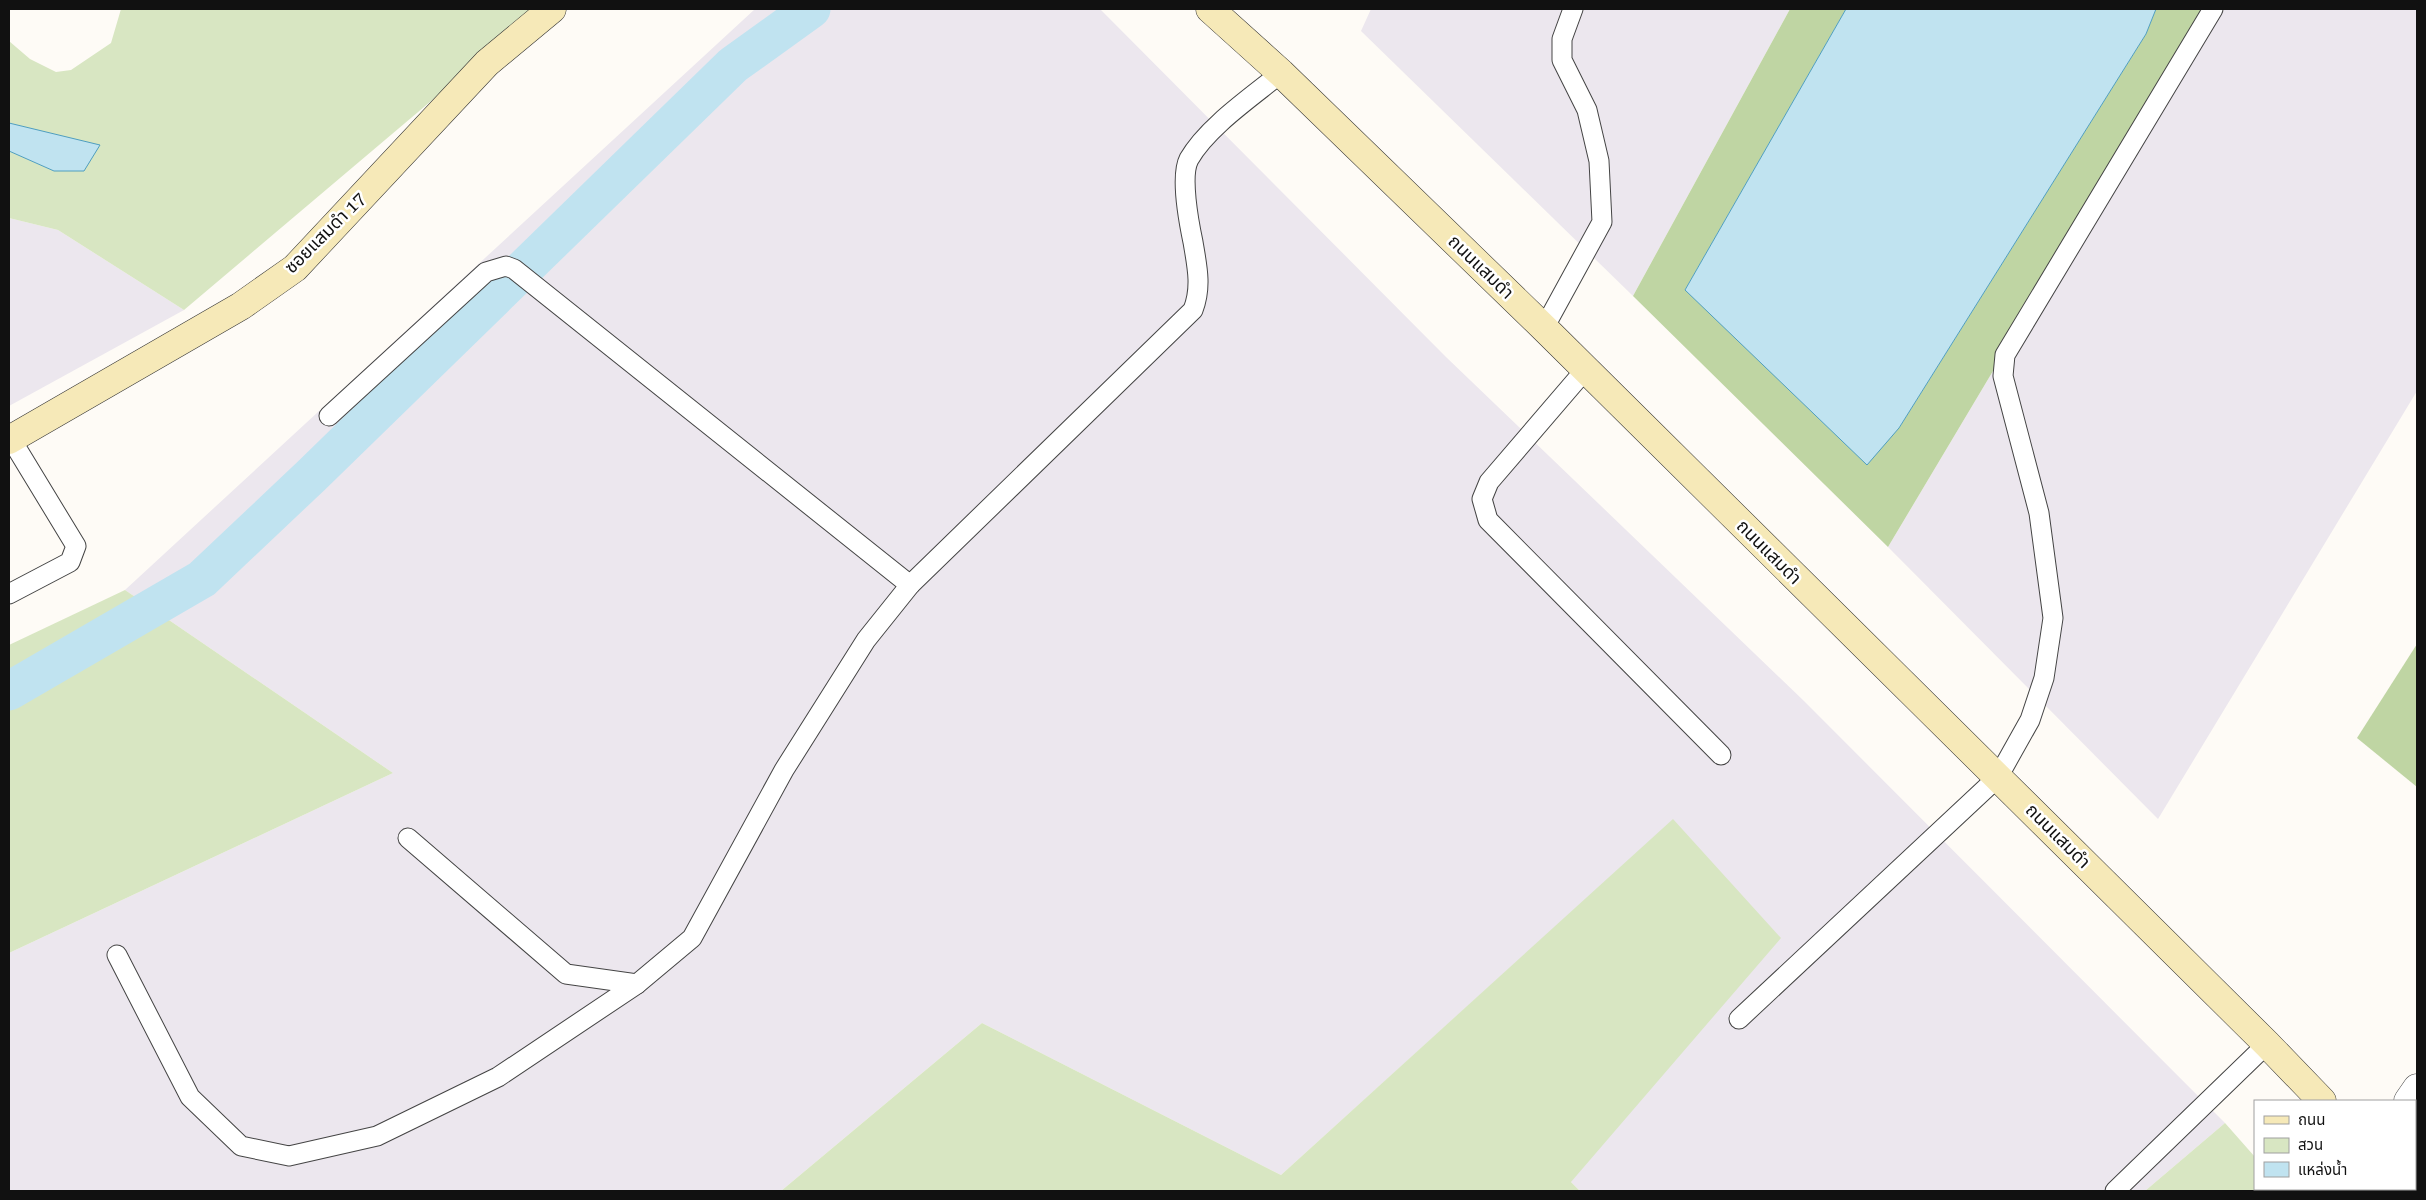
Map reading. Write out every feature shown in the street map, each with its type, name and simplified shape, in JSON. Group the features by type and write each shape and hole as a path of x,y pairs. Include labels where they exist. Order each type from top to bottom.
{"street":[{"name":"ซอยแสมดำ 17","path":"10,439 241,306 295,268 487,63 552,9"},
{"name":"ถนนแสมดำ","path":"1210,9 1281,73 1544,328 2267,1044 2321,1100"},
{"path":"2409,1100 2417,1088"}],"lane":[{"path":"1544,328 1602,222 1599,161 1587,110 1562,60 1562,39 1572,9"},
{"path":"1739,1020 1998,777 2030,720 2044,678 2053,618 2039,513 2003,376 2005,355 2213,9"},
{"path":"117,955 190,1097 241,1146 289,1156 377,1136 489,1082 637,984 692,938 784,770 866,640 910,585 1192,310 1199,295 1197,265 1185,201 1188,160 1216,126 1281,73"},
{"path":"329,416 486,272 506,266 514,269 910,585"},
{"path":"1585,370 1489,482 1482,500 1488,520 1721,755"},
{"path":"9,594 70,562 76,546 10,439"},
{"path":"408,838 566,974 637,984"},
{"path":"2115,1191 2267,1044"}],"shaded area":[{"path":"755,9 1100,9 1446,357 1804,701 2225,1123 2145,1191 1580,1191 1571,1182 1673,820 1281,1175 982,1023 781,1191 9,1191 9,953 393,773 125,590"},
{"path":"1371,9 1790,9 1633,296 1361,31"},
{"path":"2209,9 2417,9 2417,391 2158,819 1888,547"},
{"path":"9,218 58,230 184,310 9,406"}],"green space":[{"path":"121,9 540,9 184,310 58,230 9,218 9,151 54,171 100,146 9,123 9,41 30,59 56,72 71,70 111,43"},
{"path":"1790,9 1846,9 1685,290 1899,428 2146,34 2156,9 2209,9 1888,547 1633,296"},
{"path":"125,590 393,773 9,953 9,645"},
{"path":"2417,644 2417,787 2357,738"},
{"path":"1673,819 1781,938 1571,1182 1580,1191 781,1191 982,1023 1281,1175"},
{"path":"2225,1123 2254,1156 2254,1190 2285,1191 2145,1191"}],"water":[{"path":"1846,9 2156,9 2146,34 1899,428 1867,465 1685,290"},
{"path":"9,123 100,145 84,171 54,171 9,151"}],"waterway":[{"path":"9,691 202,579 311,476 733,65 811,9"}]}
